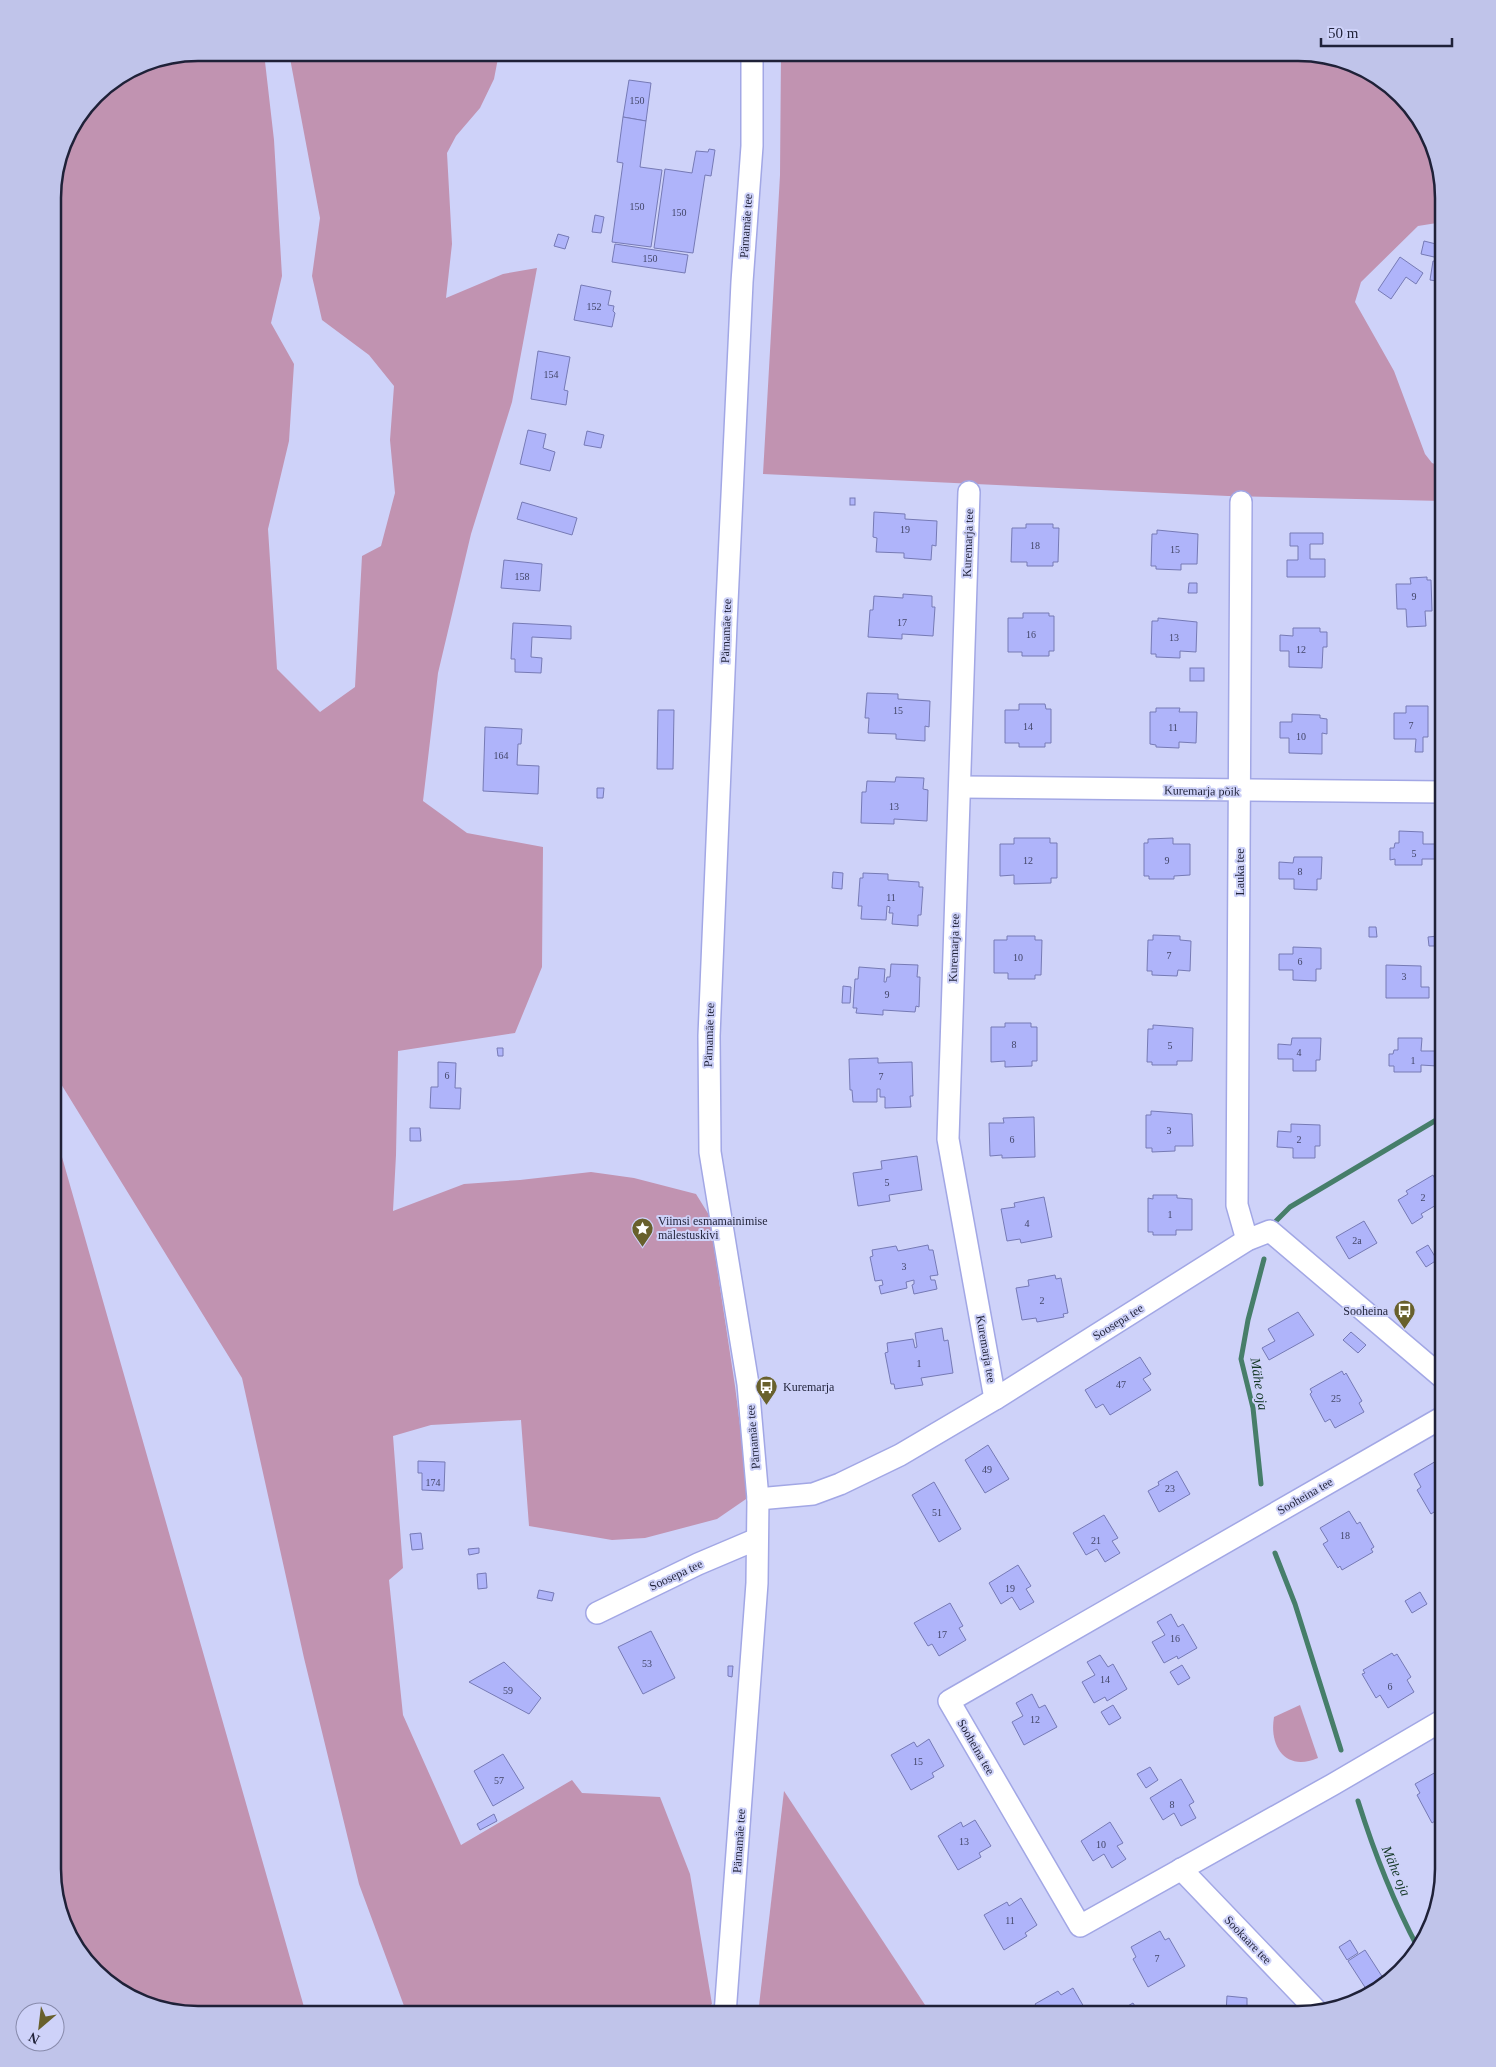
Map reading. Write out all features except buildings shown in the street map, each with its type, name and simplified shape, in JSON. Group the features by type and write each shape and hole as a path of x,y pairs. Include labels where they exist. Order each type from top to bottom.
{"street":[{"name":"Pärnamäe tee","path":"726,2005 751,1672 758,1499 748,1384 710,1152 708,1097 726,624 742,282 752,146 752,61"},
{"name":"Kuremarja tee","path":"969,492 948,1139 995,1399"},
{"name":"Lauka tee","path":"1241,502 1237,1206 1247,1240"},
{"name":"Kuremarja põik","path":"960,787 1435,792"},
{"name":"Soosepa tee","path":"758,1499 813,1494 840,1484 900,1455 995,1399 1247,1240 1270,1231 1435,1370"},
{"name":"Sooheina tee","path":"1435,1421 949,1701 1080,1926 1435,1725"},
{"name":"Soosepa tee","path":"597,1613 698,1564 757,1539"},
{"name":"Sookaare tee","path":"1181,1869 1311,2005"}],"shaded area":[{"path":"265,61 274,140 282,276 271,323 294,364 289,441 268,529 277,669 320,712 355,687 362,556 381,546 395,493 390,440 394,386 369,355 322,320 312,276 320,218 291,61 497,61 494,79 480,108 456,136 447,153 452,244 446,298 503,274 537,268 512,402 471,534 438,673 423,801 467,833 543,847 542,967 515,1033 398,1051 393,1211 464,1184 591,1172 634,1178 696,1194 709,1215 735,1386 749,1497 717,1519 645,1538 612,1540 529,1526 521,1420 431,1425 393,1436 403,1568 389,1580 403,1715 461,1845 572,1780 582,1793 660,1797 690,1874 712,2004 710,2005 404,2005 359,1884 304,1658 242,1378 61,1085 62,181 75,138 90,115 101,101 130,80 154,69 181,62"},
{"path":"781,62 1306,62 1333,66 1350,72 1381,90 1395,101 1406,115 1424,146 1434,181 1435,223 1418,226 1361,282 1355,302 1394,371 1425,454 1435,464 1435,501 1228,496 763,474 780,175"},
{"path":"61,1155 303,2005 190,2005 172,2003 146,1995 130,1987 101,1966 80,1937 66,1904 61,1868"},
{"path":"1300,1705 1318,1758 1296,1762 1282,1754 1274,1738 1273,1728 1274,1717"},
{"path":"784,1791 926,2006 759,2006"}],"waterway":[{"name":"Mähe oja","path":"1276,1221 1290,1207 1435,1121"},
{"name":"Mähe oja","path":"1261,1484 1253,1408 1241,1359 1248,1320 1264,1259"},
{"name":"Mähe oja","path":"1275,1553 1295,1604 1341,1750"},
{"name":"Mähe oja","path":"1358,1801 1385,1876 1414,1940"}],"place":[{"name":"Viimsi esmamainimise mälestuskivi","path":"642,1247"},
{"name":"Sooheina","path":"1404,1330"},
{"name":"Kuremarja","path":"767,1406"}]}
